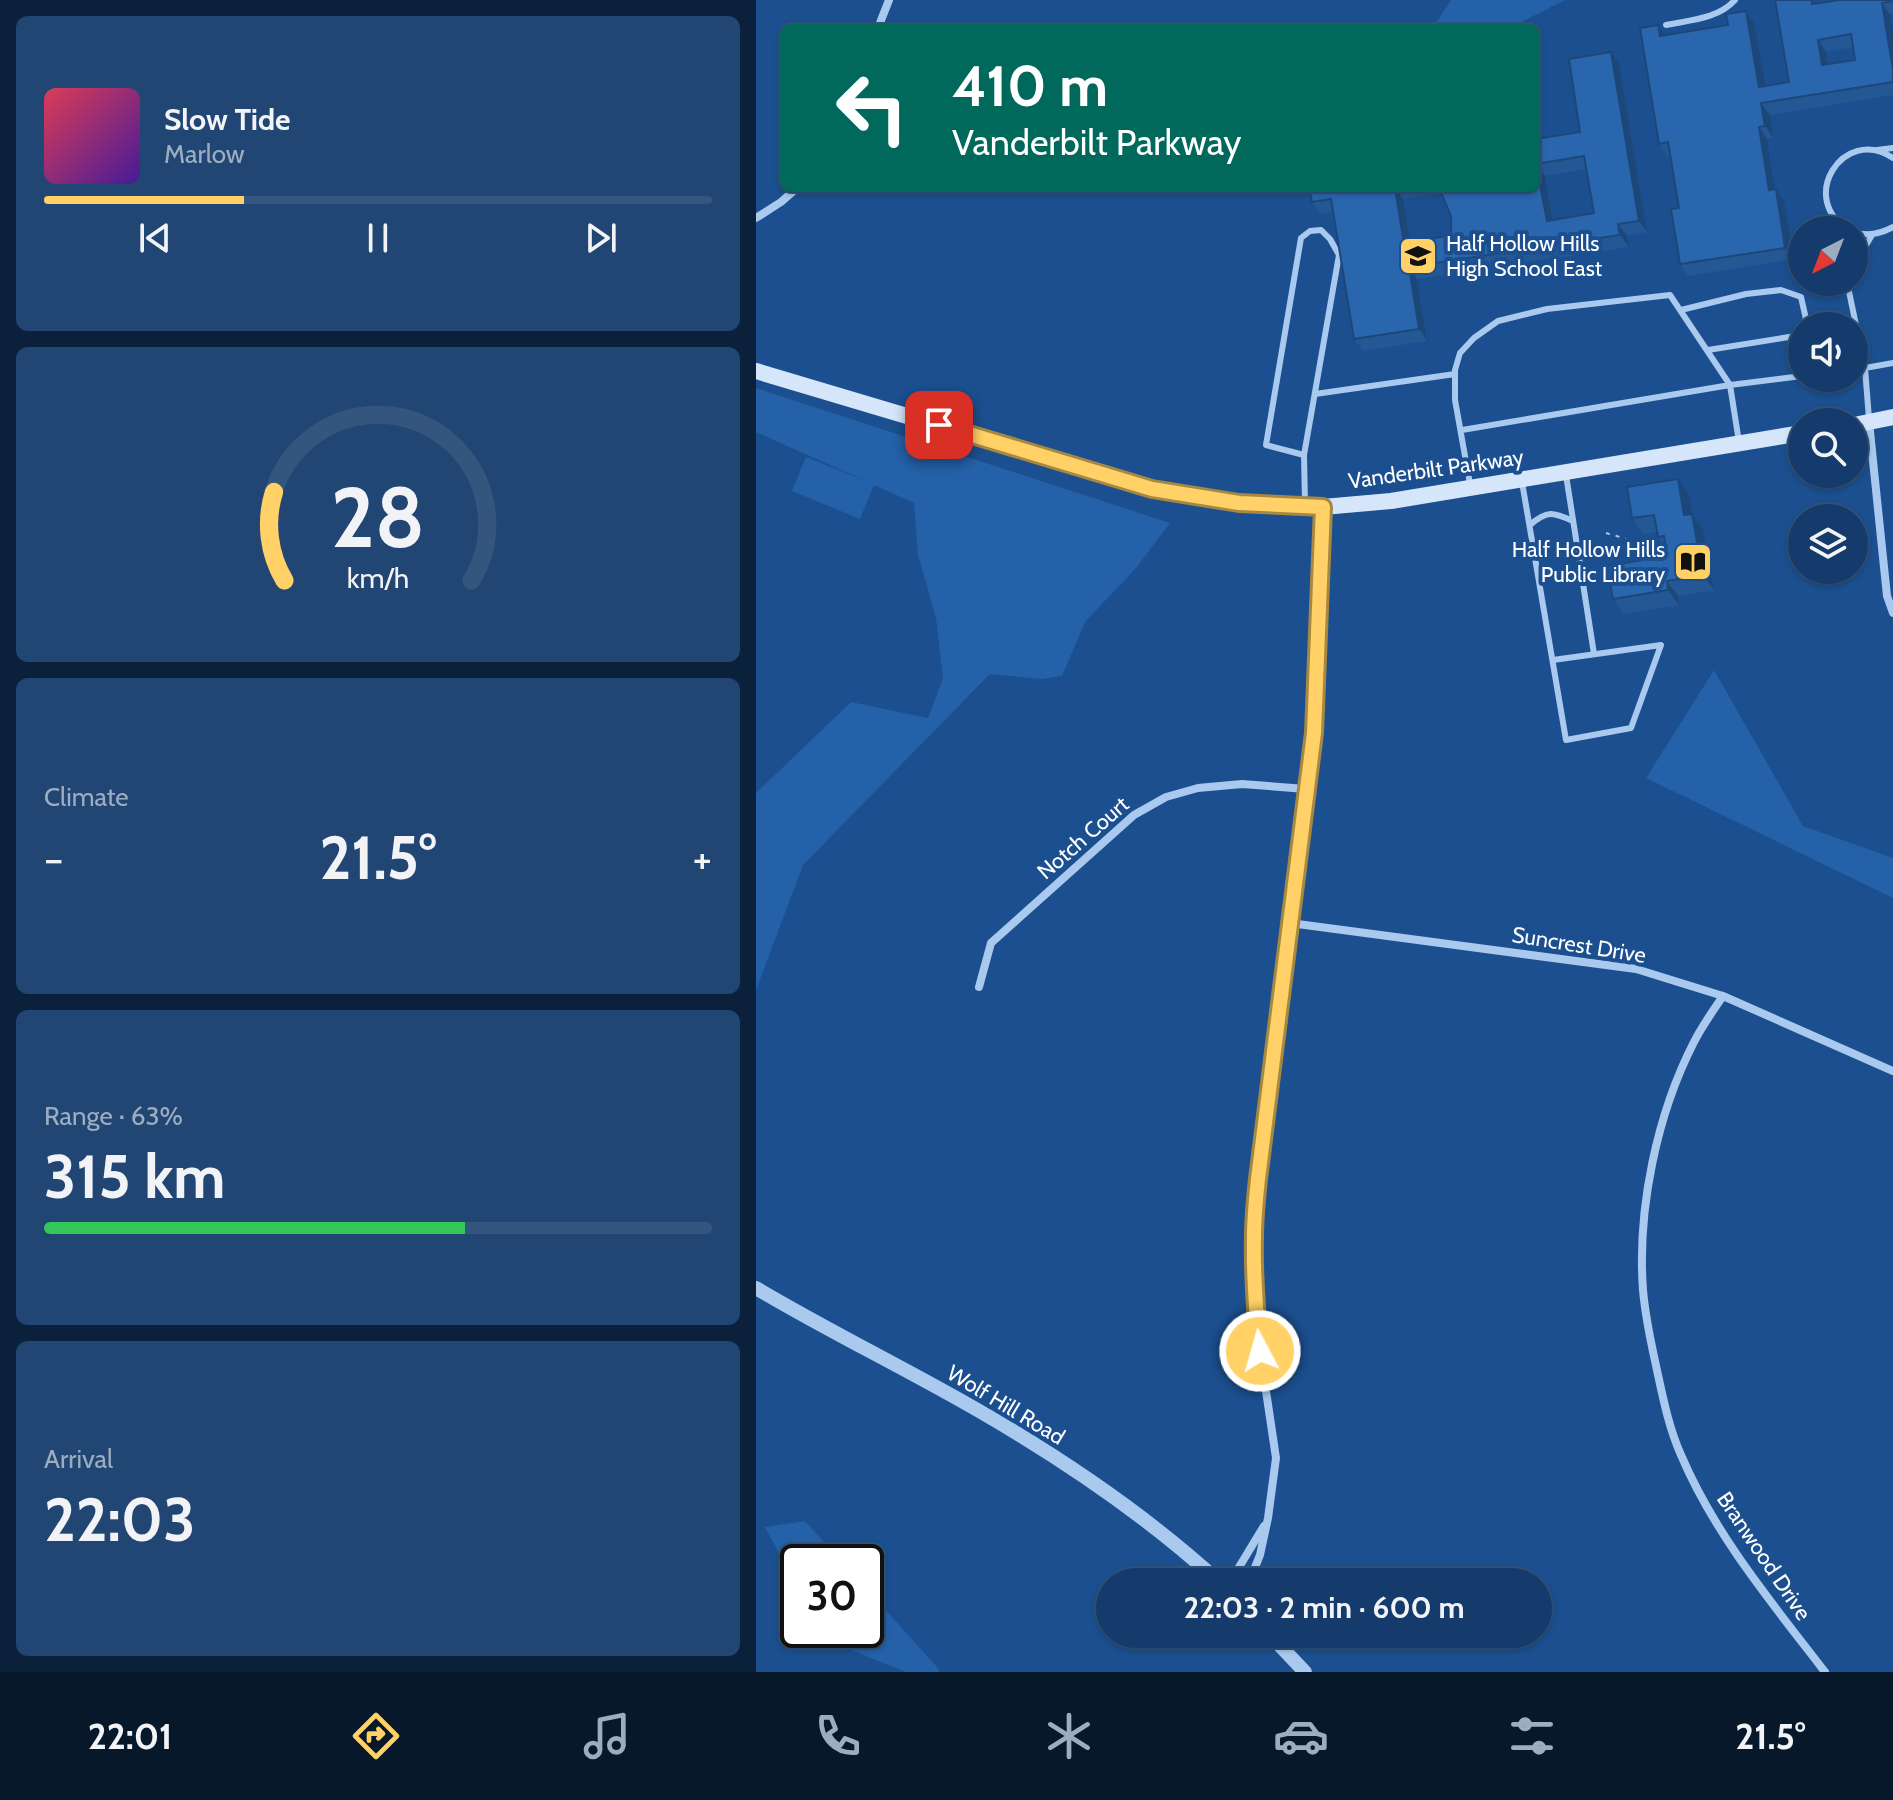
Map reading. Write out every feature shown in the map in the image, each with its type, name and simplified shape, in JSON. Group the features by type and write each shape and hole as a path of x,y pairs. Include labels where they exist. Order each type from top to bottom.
{"main road":[{"name":"Vanderbilt Parkway","path":"756,371 1152,489 1239,503 1323,507 1391,501 1788,435"},
{"path":"1868,423 1893,417"}],"street":[{"path":"880,24 889,0"},
{"path":"756,218 792,192"},
{"path":"1868,465 1887,596 1893,613"},
{"path":"1255,1568 1268,1518 1276,1458 1260,1351 1254,1237 1258,1179 1314,733 1323,507"},
{"name":"Notch Court","path":"979,987 991,943 1134,815 1166,797 1198,788 1242,784 1306,789"},
{"name":"Suncrest Drive","path":"1290,923 1636,969 1723,996 1893,1071"},
{"name":"Branwood Drive","path":"1723,996 1694,1042 1672,1095 1657,1145 1646,1198 1643,1245 1643,1289 1649,1334 1663,1398 1680,1454 1709,1510 1750,1574 1825,1672"},
{"name":"Wolf Hill Road","path":"756,1288 981,1412 1044,1451 1131,1510 1202,1568"},
{"path":"1238,1568 1268,1518"},
{"path":"1282,1648 1305,1672"}],"lane":[{"path":"1666,25 1712,16 1735,0"},
{"path":"1831,216 1826,195 1827,182 1839,161 1862,150 1893,148"},
{"path":"1874,150 1893,158"},
{"path":"1829,208 1834,216"},
{"path":"1868,234 1893,227"},
{"path":"1304,455 1266,445 1301,238 1310,231 1321,230 1339,255 1304,455 1305,506"},
{"path":"1868,242 1872,235"},
{"path":"1681,310 1746,294 1781,290 1801,297 1806,319 1795,336 1708,350"},
{"path":"1471,487 1455,400 1455,374 1460,353 1474,338 1498,321 1547,309 1670,295 1730,385 1739,442"},
{"path":"1868,367 1893,363"},
{"path":"1315,394 1455,374"},
{"path":"1462,430 1788,378"},
{"path":"1565,471 1594,654"},
{"path":"1522,479 1566,740 1631,728 1661,645 1553,660"},
{"path":"1530,525 1549,513 1573,521"}],"path":[{"path":"1606,533 1668,548"}],"shaded area":[{"path":"1451,0 1565,0 1518,24 1433,24"},
{"path":"756,388 1170,523 1136,568 1085,622 1062,676 1042,679 990,674 803,865 756,990 756,793 851,702 928,718 943,678 936,618 918,555 914,503 874,485 860,519 792,491 806,457 866,481 756,432"},
{"path":"1714,670 1803,826 1893,858 1893,898 1646,778"},
{"path":"805,1521 826,1544 780,1544 780,1556 765,1527"},
{"path":"884,1608 939,1672 906,1672 846,1648 884,1648"}],"building":[{"path":"1775,0 1812,0 1812,4 1839,0 1893,0 1882,3 1893,82 1761,103 1765,126 1759,127 1769,190 1776,189 1785,248 1680,264 1671,209 1679,208 1668,142 1659,144 1640,28 1658,25 1660,36 1728,25 1726,14 1746,11 1759,87 1789,82","holes":["1851,34 1855,60 1822,65 1818,40"]},
{"path":"1611,52 1639,221 1618,224 1620,235 1409,267 1419,329 1354,339 1331,199 1312,202 1310,192 1396,192 1404,244 1451,235 1451,216 1441,192 1540,192 1540,185 1547,221 1594,213 1584,156 1540,163 1540,138 1580,132 1569,59"},
{"path":"1678,479 1684,515 1692,514 1703,575 1667,581 1668,590 1613,599 1607,566 1667,556 1664,536 1658,537 1654,515 1632,518 1627,487"}],"place":[{"name":"Half Hollow Hills High School East","path":"1418,256"},
{"name":"Half Hollow Hills Public Library","path":"1693,562"}],"route":[{"path":"939,425 1152,489 1239,503 1323,507 1314,733 1258,1179 1254,1265 1260,1351"}]}
